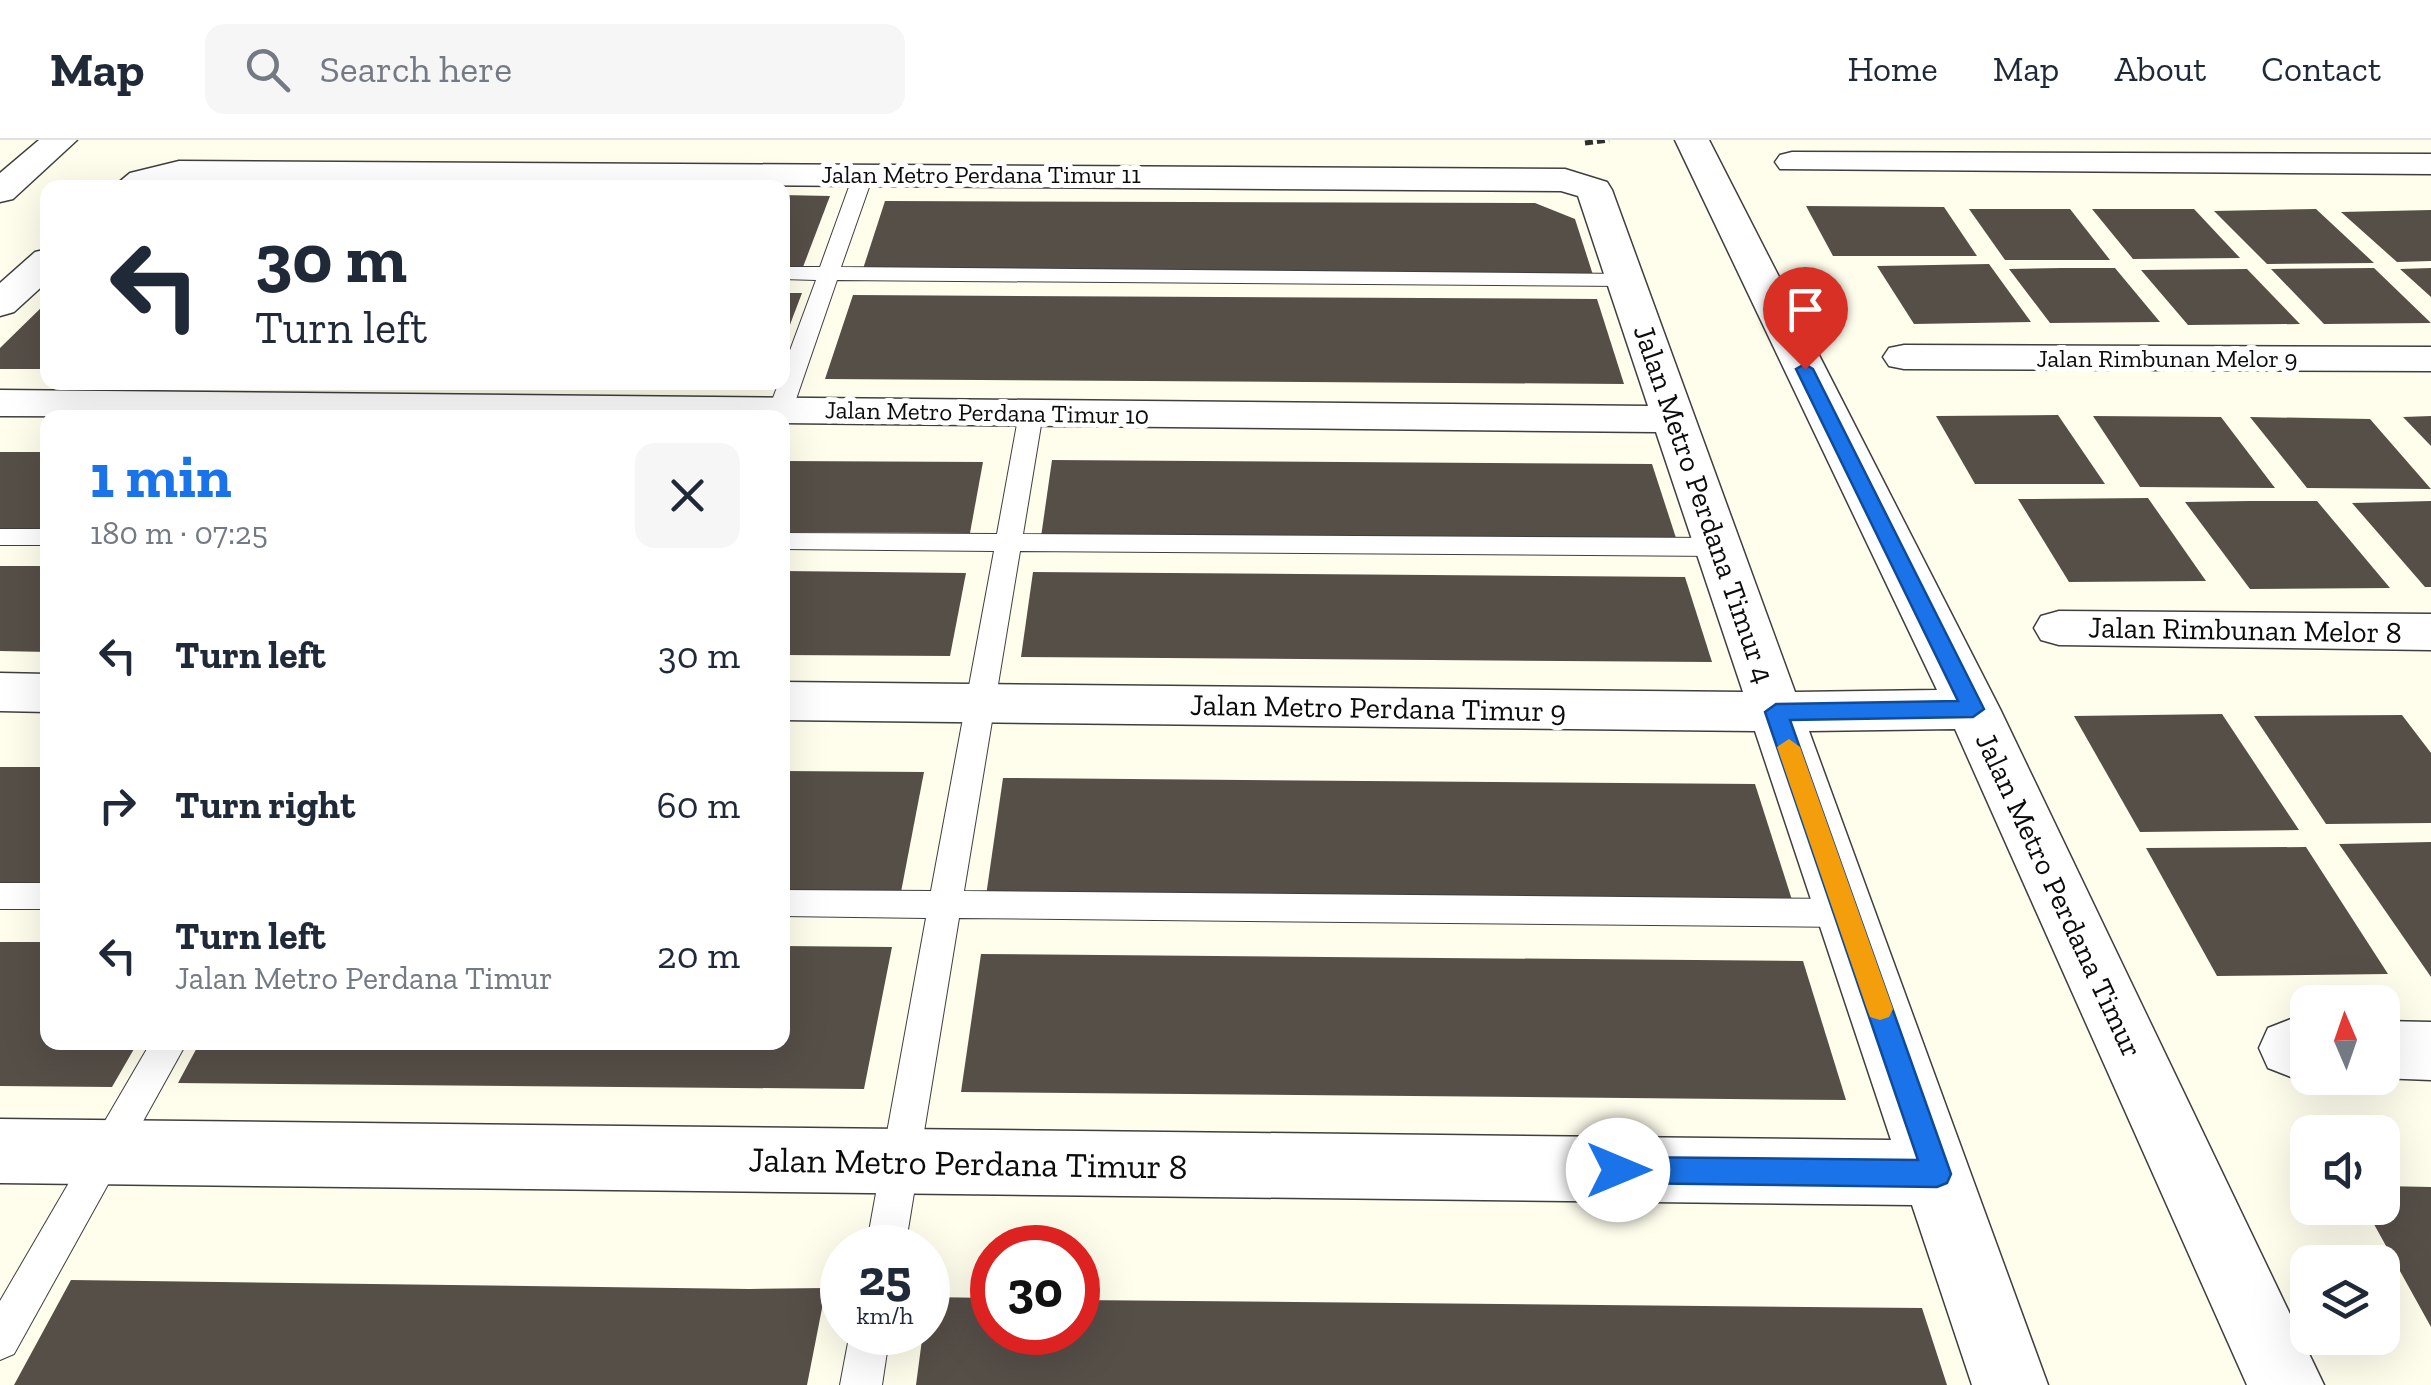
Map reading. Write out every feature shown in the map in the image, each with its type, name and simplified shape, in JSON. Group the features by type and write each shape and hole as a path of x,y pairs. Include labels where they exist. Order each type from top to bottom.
{"street":[{"path":"0,191 60,140"},
{"name":"Jalan Metro Perdana Timur","path":"1692,140 1973,709 2286,1385"},
{"path":"1792,162 2431,164"},
{"name":"Jalan Metro Perdana Timur 11","path":"142,180 179,171 864,173 1565,180 1594,190"},
{"name":"Jalan Metro Perdana Timur 4","path":"1594,190 2010,1385"},
{"path":"0,304 40,269"},
{"name":"Jalan Rimbunan Melor 9","path":"1904,357 2431,359"},
{"name":"Jalan Metro Perdana Timur 10","path":"0,402 385,410"},
{"name":"Jalan Metro Perdana Timur 10","path":"790,410 1674,419"},
{"name":"Jalan Rimbunan Melor 8","path":"2059,628 2431,632"},
{"path":"0,692 40,693"},
{"name":"Jalan Metro Perdana Timur 9","path":"790,701 1776,712 1973,709"},
{"path":"2400,1050 2431,1051"},
{"name":"Jalan Metro Perdana Timur 8","path":"0,1152 1937,1174"}],"lane":[{"path":"790,382 864,173"},
{"path":"790,273 1626,280"},
{"path":"780,410 787,390"},
{"path":"889,1225 1031,413"},
{"path":"0,536 40,537"},
{"path":"790,542 1718,547"},
{"path":"0,896 40,896"},
{"path":"790,903 1846,912"},
{"path":"0,1340 165,1050"},
{"path":"862,1385 867,1355"}],"building":[{"path":"790,195 830,196 803,267 790,267"},
{"path":"885,201 1535,203 1575,219 1593,275 862,272"},
{"path":"1806,206 1944,207 1977,256 1833,256"},
{"path":"1969,209 2070,209 2110,260 2005,260"},
{"path":"2092,209 2194,209 2240,258 2133,259"},
{"path":"2316,209 2374,263 2267,264 2214,211"},
{"path":"2431,210 2431,261 2397,262 2341,212"},
{"path":"1989,264 2031,322 1914,324 1877,266"},
{"path":"2115,268 2160,322 2050,323 2009,269"},
{"path":"2374,268 2431,323 2324,324 2271,269"},
{"path":"2431,268 2431,297 2400,269"},
{"path":"2247,269 2300,324 2188,325 2141,270"},
{"path":"790,293 802,293 790,325"},
{"path":"853,295 1597,299 1624,384 825,379"},
{"path":"40,309 40,369 0,369 0,348"},
{"path":"2058,415 2105,484 1975,484 1936,416"},
{"path":"2093,416 2221,417 2275,488 2140,487"},
{"path":"2431,416 2431,446 2403,417"},
{"path":"2250,417 2370,419 2431,489 2307,488"},
{"path":"0,452 40,452 40,529 0,528"},
{"path":"1052,460 1652,464 1677,541 1041,537"},
{"path":"790,461 983,462 970,533 790,532"},
{"path":"2148,498 2206,581 2069,582 2018,499"},
{"path":"2317,501 2390,588 2250,589 2185,502"},
{"path":"2431,501 2431,587 2425,587 2352,503"},
{"path":"0,566 40,566 40,652 0,651"},
{"path":"790,571 966,573 950,656 790,655"},
{"path":"1033,572 1685,577 1712,662 1021,657"},
{"path":"2222,714 2299,830 2140,832 2074,716"},
{"path":"2402,715 2431,753 2431,823 2326,824 2254,716"},
{"path":"0,767 40,767 40,885 0,885"},
{"path":"790,771 924,772 901,892 790,892"},
{"path":"1003,778 1755,784 1793,903 986,896"},
{"path":"2431,842 2431,977 2339,844"},
{"path":"2306,847 2388,974 2217,976 2146,848"},
{"path":"0,942 40,942 40,1050 133,1050 112,1087 0,1086"},
{"path":"790,946 892,947 864,1089 178,1083 196,1050 790,1050"},
{"path":"981,954 1803,961 1846,1100 961,1092"},
{"path":"2400,1186 2431,1187 2431,1327 2400,1271 2400,1245 2386,1245 2374,1225 2400,1225"},
{"path":"71,1280 820,1288 820,1319 807,1385 14,1385"},
{"path":"950,1297 970,1298 970,1355 1100,1355 1100,1300 1922,1308 1947,1385 916,1385 920,1355 950,1355"}],"slow traffic":[{"path":"1789,747 1880,1009"}],"route":[{"path":"1618,1170 1937,1174 1776,712 1973,709 1805,369"}]}
